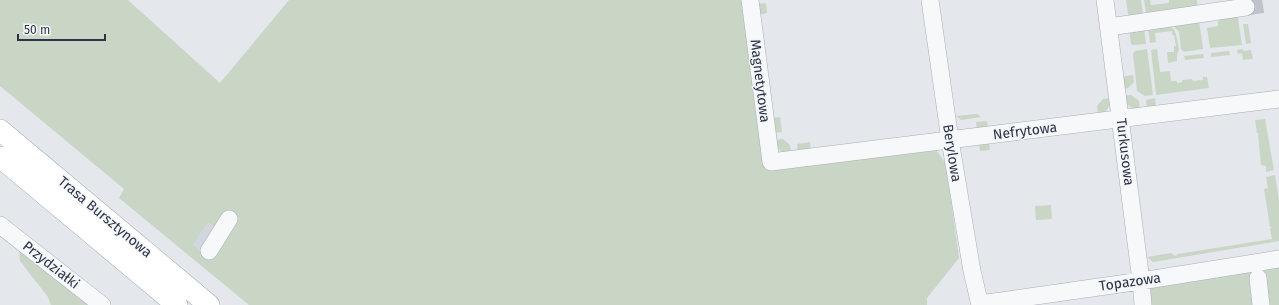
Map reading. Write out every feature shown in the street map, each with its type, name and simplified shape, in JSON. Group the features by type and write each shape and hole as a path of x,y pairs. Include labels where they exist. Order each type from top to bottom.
{"main road":[{"name":"Trasa Bursztynowa","path":"0,130 210,305"},
{"name":"Trasa Bursztynowa","path":"0,157 177,305"}],"street":[{"name":"Magnetytowa","path":"750,0 771,162"},
{"name":"Berylowa","path":"930,0 950,140 972,271 980,304"},
{"name":"Turkusowa","path":"1105,0 1143,305"},
{"path":"1109,27 1246,7"},
{"name":"Nefrytowa","path":"771,162 1279,99"},
{"path":"209,251 229,219"},
{"name":"Przydziałki","path":"0,225 102,305"},
{"name":"Topazowa","path":"980,304 1141,281 1279,259"},
{"path":"1258,278 1261,305"}],"shaded area":[{"path":"208,221 225,232 211,256 193,245"}],"green space":[{"path":"0,0 128,0 220,83 289,0 744,0 767,168 923,151 937,151 946,164 959,258 927,298 927,305 249,305 119,198 124,189 0,86","holes":["208,222 225,232 211,256 193,245"]},
{"path":"1126,0 1141,0 1143,16 1129,20"},
{"path":"1144,0 1150,0 1151,5 1169,3 1169,0 1197,0 1198,12 1147,19"},
{"path":"766,3 767,13 759,15 757,4"},
{"path":"1237,12 1242,45 1210,48 1207,28 1218,26 1218,22 1222,16"},
{"path":"1199,20 1203,49 1184,52 1181,49 1179,32 1170,22"},
{"path":"1243,24 1248,24 1251,43 1246,44"},
{"path":"1148,25 1163,25 1172,27 1176,35 1179,50 1177,54 1177,61 1168,63 1167,52 1174,52 1174,46 1176,46 1172,31 1155,33 1156,42 1150,43"},
{"path":"1129,27 1144,28 1146,44 1131,44"},
{"path":"1147,49 1153,95 1145,96 1137,91 1133,54 1135,51"},
{"path":"1157,49 1160,72 1170,71 1171,81 1177,81 1177,83 1182,82 1182,80 1203,80 1203,77 1207,77 1209,88 1156,95 1151,50"},
{"path":"1242,49 1244,51 1251,50 1253,59 1243,60 1242,53 1238,54 1237,50"},
{"path":"1229,51 1230,55 1211,57 1211,53"},
{"path":"1203,54 1204,58 1185,60 1184,56"},
{"path":"1133,75 1134,82 1128,88 1122,89 1120,77"},
{"path":"1131,95 1139,101 1140,109 1129,106 1122,96"},
{"path":"1111,98 1108,109 1098,115 1097,106 1103,99"},
{"path":"1155,98 1156,107 1147,108 1146,100"},
{"path":"977,114 981,117 961,120 956,116"},
{"path":"780,117 782,132 773,133 772,118"},
{"path":"1265,119 1274,170 1266,172 1266,166 1261,165 1258,134 1260,134 1257,133 1255,120"},
{"path":"987,121 988,129 977,130 976,122"},
{"path":"783,139 790,145 791,154 780,150 774,140"},
{"path":"989,141 990,150 980,151 979,143"},
{"path":"810,142 811,151 798,153 797,144"},
{"path":"1275,175 1279,200 1279,241 1153,262 1147,257 1171,253 1175,256 1178,254 1272,239 1270,228 1273,227 1270,227 1264,189 1268,188 1266,177"},
{"path":"1051,205 1052,219 1036,220 1035,206"},
{"path":"19,248 92,305 51,305 48,297 20,261"},
{"path":"1279,264 1279,305 1266,305 1263,273 1265,267"},
{"path":"1253,267 1258,305 1148,305 1148,290 1151,286"}],"tunnel":[{"path":"1246,7 1265,4"}]}
